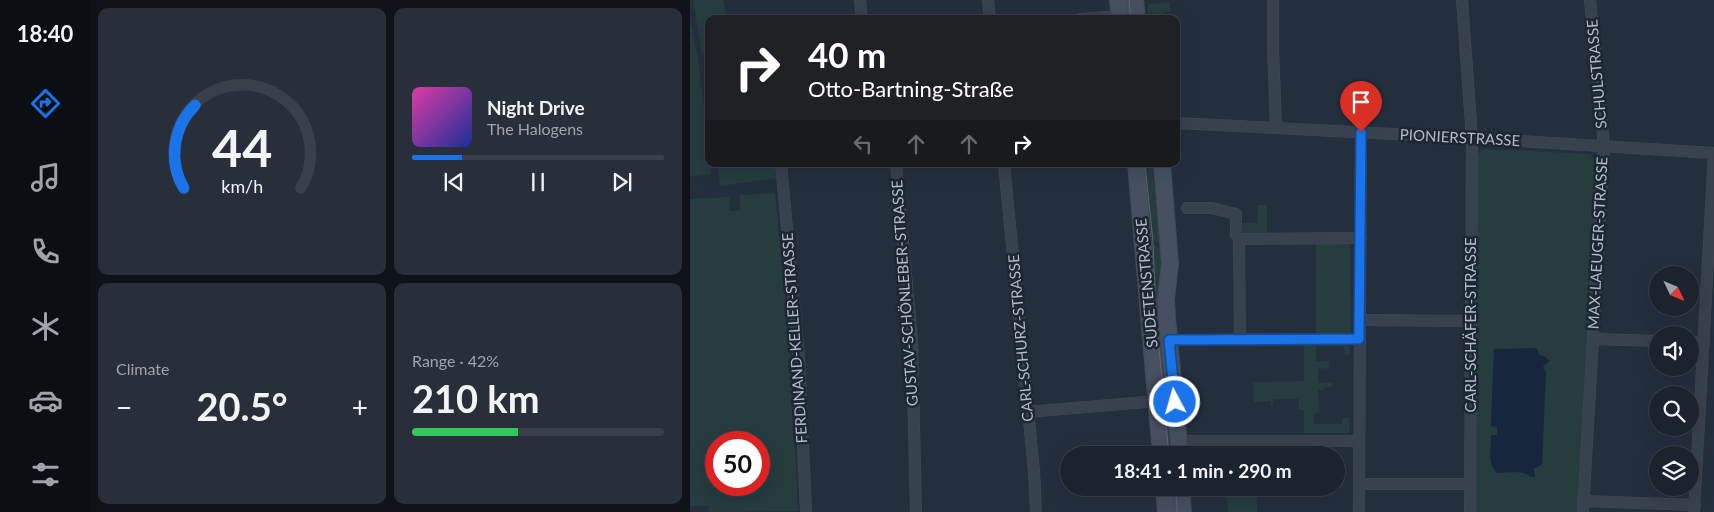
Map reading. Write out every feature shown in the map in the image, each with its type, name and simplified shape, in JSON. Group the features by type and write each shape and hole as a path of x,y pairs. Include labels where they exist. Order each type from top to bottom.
{"main road":[{"path":"1135,0 1137,15"},
{"name":"SUDETENSTRASSE","path":"1136,167 1160,446"},
{"name":"SUDETENSTRASSE","path":"1162,167 1170,264 1166,299 1179,446"},
{"path":"1165,496 1166,512"},
{"path":"1182,496 1183,512"}],"street":[{"path":"860,0 862,15"},
{"path":"988,0 990,15"},
{"path":"1273,0 1272,47 1276,127"},
{"name":"CARL-SCHÄFER-STRASSE","path":"1462,0 1472,138 1470,512"},
{"name":"SCHULSTRASSE","path":"1590,0 1604,147"},
{"path":"1100,15 1119,11"},
{"name":"PIONIERSTRASSE","path":"1180,123 1276,127 1714,153"},
{"path":"1359,512 1361,132"},
{"name":"MAX-LAEUGER-STRASSE","path":"1604,147 1583,507 1694,508"},
{"path":"1694,508 1714,153"},
{"name":"FERDINAND-KELLER-STRASSE","path":"781,167 799,357 806,512"},
{"name":"GUSTAV-SCHÖNLEBER-STRASSE","path":"896,167 912,341 916,512"},
{"name":"CARL-SCHURZ-STRASSE","path":"1004,167 1036,512"},
{"path":"1187,208 1212,208 1236,214 1236,235 1239,239 1240,339"},
{"path":"1239,239 1361,238"},
{"path":"1359,320 1471,321"},
{"path":"1169,340 1359,339"},
{"name":"MAX-LAEUGER-STRASSE","path":"1592,339 1649,341"},
{"path":"1699,342 1704,342"},
{"path":"1702,368 1714,369"},
{"path":"1028,412 1158,401"},
{"path":"1230,446 1359,441"},
{"path":"1359,484 1470,484"}],"green space":[{"path":"693,0 723,0 726,15 705,15 705,54 702,54"},
{"path":"1170,2 1170,12 1164,12 1162,15 1148,15 1147,7 1149,4"},
{"path":"690,17 698,58 705,117 705,167 710,167 711,174 690,177"},
{"path":"1485,149 1590,154 1599,164 1578,512 1473,512 1477,157 1480,151"},
{"path":"717,167 775,167 776,178 720,186"},
{"path":"1143,167 1152,167 1160,243 1150,238"},
{"path":"775,193 791,360 798,511 709,512 709,506 690,506 690,199 729,197 730,211 740,211 740,195"},
{"path":"1258,205 1267,205 1267,233 1239,233 1239,223 1257,223"},
{"path":"1316,243 1350,243 1351,334 1316,334"},
{"path":"1151,244 1162,249 1176,446 1166,446 1148,252 1152,252"},
{"path":"1304,345 1349,345 1350,354 1345,355 1344,346 1316,346 1316,361 1329,361 1329,368 1318,369 1318,383 1332,383 1332,387 1324,387 1324,390 1318,390 1320,413 1314,414 1314,424 1342,424 1342,418 1349,418 1349,433 1304,433 1304,410 1299,410 1299,399 1273,399 1273,406 1271,406 1271,401 1254,402 1253,382 1304,381"},
{"path":"1227,496 1257,496 1257,512 1228,512"}],"water":[{"path":"1536,348 1540,355 1550,361 1543,366 1546,373 1542,464 1534,469 1535,477 1520,472 1497,473 1494,470 1490,456 1491,435 1497,435 1497,427 1491,426 1494,349"}],"tram line":[{"path":"1129,0 1131,15"},
{"path":"1145,167 1153,242 1156,316 1168,446"},
{"path":"1176,496 1177,512"}],"route":[{"path":"1175,402 1169,340 1359,339 1361,132"}]}
